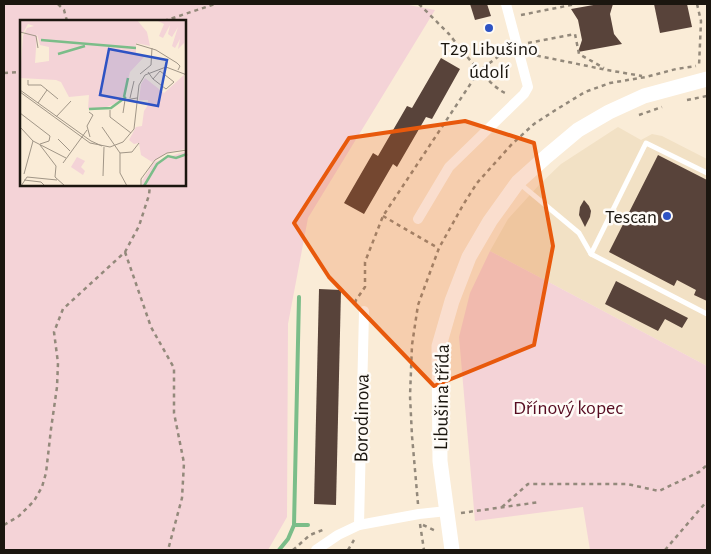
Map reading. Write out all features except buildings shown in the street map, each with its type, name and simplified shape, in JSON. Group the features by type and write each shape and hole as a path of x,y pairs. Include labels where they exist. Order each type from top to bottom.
{"street":[{"path":"418,218 449,167 524,94 528,87 506,4"},
{"name":"Libušina třída","path":"452,550 440,451 439,346 452,300 470,257 490,221 518,182 578,130 609,112 644,96 707,79"},
{"name":"Borodinova","path":"359,525 360,310"},
{"path":"316,550 338,535 359,525 447,511"}],"lane":[{"path":"591,254 646,143 707,173"},
{"path":"518,182 579,234 591,254 707,314"}],"path":[{"path":"58,4 64,10 67,20"},
{"path":"167,20 215,4"},
{"path":"419,4 500,91"},
{"path":"517,15 576,4"},
{"path":"697,4 701,21 699,66"},
{"path":"524,44 575,34 579,54 607,70"},
{"path":"360,310 356,300 365,287 365,262 383,216 480,71 508,49"},
{"path":"526,53 646,77 676,69 707,65"},
{"path":"4,73 20,72"},
{"path":"682,101 707,96"},
{"path":"632,118 666,106"},
{"path":"4,525 19,516 34,501 42,487 46,473 57,387 58,364 54,332 63,308 126,252 139,226 150,186"},
{"path":"383,216 438,248"},
{"path":"126,252 151,327 174,368 174,412 184,463 182,498 168,550"},
{"path":"502,507 528,484 628,484 659,491 699,472 707,465"},
{"path":"666,550 707,501"},
{"path":"447,511 462,513 540,502"},
{"path":"415,523 420,524 424,550"},
{"path":"293,550 310,535 326,529"},
{"path":"347,540 356,536 348,550"}],"highlighted area":[{"path":"465,121 534,143 553,246 534,345 434,386 329,277 294,223 349,138"}],"shaded area":[{"name":"Tescan","path":"618,127 641,140 652,134 662,136 707,159 707,366 490,251 508,219 539,185 561,164"}],"green space":[{"path":"4,4 404,4 435,10 308,218 288,324 287,517 268,550 4,550"},
{"name":"Dřínový kopec","path":"490,251 707,366 707,550 590,550 583,507 475,521 459,337 470,293"}],"waterway":[{"path":"294,525 299,297"},
{"path":"279,550 288,539 294,525 308,525"}],"place":[{"name":"T29 Libušino údolí","path":"489,28"},
{"name":"Tescan","path":"667,216"}]}
